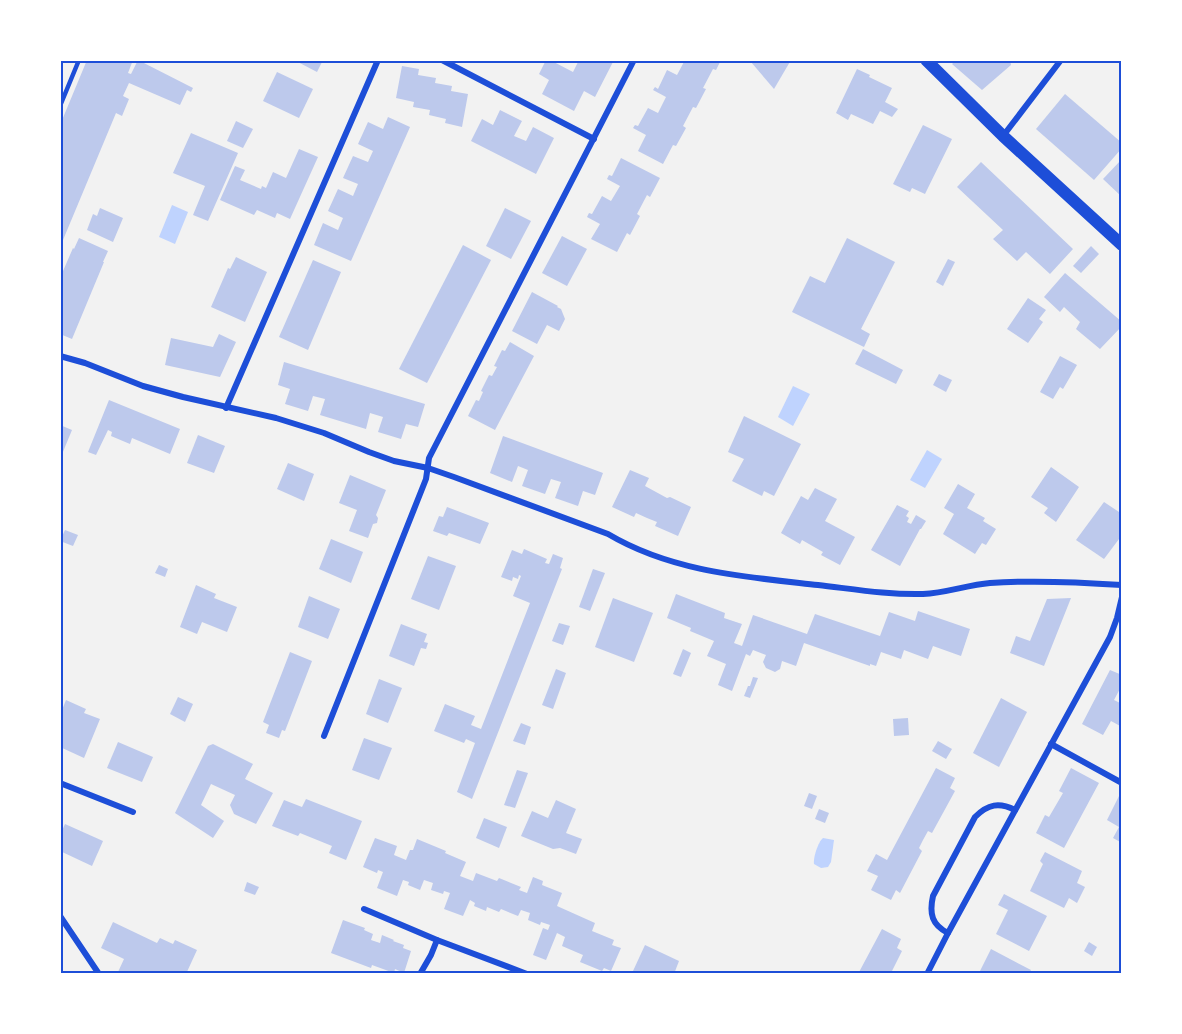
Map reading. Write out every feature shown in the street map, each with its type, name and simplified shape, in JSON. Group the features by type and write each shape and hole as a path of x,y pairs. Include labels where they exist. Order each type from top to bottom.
{"main road":[{"path":"926,60 1003,136 1122,245"}],"street":[{"path":"226,408 378,60"},
{"path":"442,60 594,139"},
{"path":"324,736 426,479 429,458 634,60"},
{"path":"1003,136 1061,60"},
{"path":"60,356 85,363 142,386 183,398 276,418 324,433 369,453 428,468 608,534 654,557 687,567 757,579 896,594 926,594 990,583 1076,582 1122,585"},
{"path":"927,974 1110,637 1122,597"},
{"path":"1051,744 1122,783"},
{"path":"60,783 133,812"},
{"path":"948,933 939,928 933,920 931,906 933,896 975,817 989,806 1006,805 1015,810"},
{"path":"363,909 516,972 527,974"},
{"path":"60,916 99,974"},
{"path":"420,974 437,940"}],"lane":[{"path":"60,106 79,60"}],"water":[{"path":"172,205 188,212 175,244 159,237"},
{"path":"793,386 810,394 793,426 778,417"},
{"path":"927,450 942,459 925,488 910,480"},
{"path":"823,838 834,840 831,862 828,867 821,868 814,864 814,861"}],"building":[{"path":"87,60 133,60 128,73 131,74 138,60 193,88 191,92 187,90 180,105 129,83 123,96 129,99 122,116 116,113 63,240 60,238 60,125"},
{"path":"294,60 323,60 317,72"},
{"path":"546,60 573,72 579,60 614,60 595,97 584,91 574,111 542,94 549,80 539,74"},
{"path":"685,60 721,60 716,70 713,69 696,108 693,107 683,126 686,128 676,146 673,145 663,164 638,151 646,135 633,128 635,125 638,126 648,108 658,113 666,97 653,90 655,87 658,89 667,70 677,75"},
{"path":"754,60 791,60 774,89 751,62"},
{"path":"956,60 1010,60 1011,65 982,90 952,64"},
{"path":"402,66 419,69 418,75 436,78 435,83 452,86 451,91 468,94 462,127 445,123 446,119 429,115 430,110 413,107 414,102 396,98"},
{"path":"857,69 892,88 885,102 898,109 892,117 880,111 873,124 851,114 848,120 836,113"},
{"path":"277,72 313,89 299,118 263,101"},
{"path":"1065,94 1122,143 1122,148 1094,180 1036,129"},
{"path":"500,110 522,121 514,136 526,141 533,127 554,138 536,174 471,141 482,119 493,125"},
{"path":"388,117 410,127 351,261 314,245 323,223 338,230 343,218 328,211 338,189 353,196 358,184 343,178 353,156 368,162 373,151 358,144 368,122 383,129"},
{"path":"236,121 253,129 243,148 227,141"},
{"path":"923,125 952,139 925,194 912,188 910,192 893,184"},
{"path":"191,133 238,153 208,221 193,215 205,186 173,173"},
{"path":"299,149 318,157 290,219 277,213 275,218 257,210 254,215 220,200 235,166 245,170 240,180 261,189 262,186 266,188 273,172 286,178"},
{"path":"621,158 660,178 650,197 647,195 637,214 640,216 630,235 627,233 617,252 591,239 600,224 587,217 589,213 592,214 602,196 611,201 620,186 607,179 609,175 612,176"},
{"path":"1122,159 1122,197 1103,179"},
{"path":"981,162 1073,249 1050,274 1026,252 1017,261 993,239 1003,230 957,187"},
{"path":"100,208 123,218 113,242 87,230 93,214 97,216"},
{"path":"505,208 531,221 511,259 486,246"},
{"path":"562,236 587,249 567,286 542,273"},
{"path":"79,238 108,251 72,339 60,334 60,278"},
{"path":"847,238 895,262 861,329 870,334 864,347 792,312 810,276 825,283"},
{"path":"463,245 491,260 427,383 399,369"},
{"path":"1091,246 1099,254 1081,273 1073,266"},
{"path":"236,257 267,272 245,322 211,307 228,268 230,269"},
{"path":"948,259 955,262 943,286 936,282"},
{"path":"313,260 341,272 308,350 279,337"},
{"path":"1065,273 1122,322 1122,326 1100,349 1076,329 1080,322 1064,307 1060,312 1044,297"},
{"path":"532,292 558,306 565,319 559,331 547,325 537,344 512,331"},
{"path":"1028,298 1046,310 1039,319 1043,322 1028,343 1007,329"},
{"path":"219,334 236,342 220,377 165,365 171,338 213,347"},
{"path":"510,342 534,356 495,430 468,416 476,400 479,401 489,375 492,376 497,367 494,366 502,350 505,351"},
{"path":"863,349 903,370 896,384 855,364"},
{"path":"1060,356 1077,365 1063,389 1060,387 1053,399 1040,392"},
{"path":"284,362 425,404 418,427 406,424 401,439 378,432 383,417 370,413 366,429 320,415 325,399 313,396 308,411 285,404 290,389 278,385"},
{"path":"939,374 952,380 946,392 933,385"},
{"path":"109,400 180,429 170,454 132,438 130,444 111,436 112,432 108,430 96,455 88,452"},
{"path":"744,416 801,444 774,496 764,491 762,496 732,481 744,459 728,452"},
{"path":"60,425 72,430 60,459"},
{"path":"198,435 225,446 214,473 187,463"},
{"path":"503,436 603,473 595,495 583,491 578,506 555,498 561,482 551,479 545,494 522,486 528,470 518,466 512,482 490,473"},
{"path":"288,463 314,474 304,501 277,489"},
{"path":"1051,467 1079,487 1056,522 1044,513 1048,508 1031,497"},
{"path":"630,470 649,478 645,486 691,507 678,536 655,526 657,522 636,513 634,517 612,507"},
{"path":"350,475 386,490 376,515 377,523 373,524 368,538 349,531 357,510 339,503"},
{"path":"958,484 975,494 967,508 985,518 983,521 996,529 986,545 982,543 975,554 943,534 954,514 944,508"},
{"path":"815,488 837,499 825,521 855,537 840,565 821,555 823,552 802,540 800,544 781,533 801,496 808,500"},
{"path":"1104,502 1122,514 1122,535 1104,559 1076,540"},
{"path":"897,505 909,511 906,516 909,518 907,522 911,524 916,515 926,521 900,566 871,550"},
{"path":"447,507 489,523 480,544 449,533 447,536 433,531 439,516 443,517"},
{"path":"65,530 78,535 73,546 60,541"},
{"path":"331,539 363,552 351,583 319,569"},
{"path":"524,549 547,559 545,563 549,564 553,554 563,558 560,568 562,569 472,799 457,792 475,743 466,739 464,743 434,731 445,704 475,716 471,725 481,729 530,603 513,596 521,576 519,575 518,579 513,577 512,581 501,577 512,550 522,554"},
{"path":"428,556 456,566 439,610 411,599"},
{"path":"159,565 168,569 165,577 155,573"},
{"path":"593,569 605,573 590,611 579,607"},
{"path":"196,585 216,594 214,598 237,607 227,632 202,622 197,634 180,627"},
{"path":"676,594 725,613 724,618 742,624 734,643 742,646 753,615 807,634 815,614 880,636 889,612 915,621 918,611 970,629 961,656 933,646 928,659 904,650 901,659 881,652 876,666 870,664 870,666 804,643 796,666 782,661 780,669 775,672 766,668 763,662 766,655 753,650 750,656 746,654 732,691 718,685 726,664 707,656 714,641 667,618"},
{"path":"309,596 340,609 328,639 298,627"},
{"path":"613,598 653,613 634,662 595,647"},
{"path":"1071,598 1044,666 1010,653 1016,636 1030,641 1047,599"},
{"path":"559,623 570,626 563,645 552,641"},
{"path":"401,624 427,634 424,642 428,643 426,649 421,648 414,666 389,656"},
{"path":"683,649 691,653 681,677 673,674"},
{"path":"290,652 312,661 285,731 282,730 279,738 266,733 269,725 263,722"},
{"path":"556,669 566,673 553,709 542,705"},
{"path":"1110,670 1122,675 1122,685 1114,700 1122,704 1122,727 1111,721 1103,735 1082,724"},
{"path":"753,677 758,678 750,698 744,696"},
{"path":"379,679 402,688 388,723 366,714"},
{"path":"178,697 193,704 185,722 170,714"},
{"path":"1001,698 1027,712 999,767 973,753"},
{"path":"66,700 86,709 84,713 100,719 84,758 60,747 60,715"},
{"path":"908,718 909,735 894,736 893,719"},
{"path":"521,723 531,727 525,745 513,741"},
{"path":"364,738 392,748 379,780 352,770"},
{"path":"938,741 952,749 946,759 932,751"},
{"path":"118,742 153,757 142,782 107,768"},
{"path":"213,744 253,764 245,779 273,793 256,824 234,814 230,805 235,795 211,784 201,805 224,821 213,838 175,813 208,746"},
{"path":"936,768 955,778 950,788 955,791 932,833 928,831 923,840 919,848 922,851 900,893 896,890 891,900 871,890 878,876 867,871 876,854 887,860"},
{"path":"1071,768 1099,783 1064,848 1036,833 1045,815 1049,817 1063,793 1059,791"},
{"path":"517,770 528,773 515,808 504,805"},
{"path":"809,793 817,796 812,809 804,806"},
{"path":"1120,794 1122,795 1122,843 1113,838 1119,827 1107,820"},
{"path":"306,799 362,821 346,860 329,853 332,846 300,833 298,836 272,826 284,800 302,807"},
{"path":"556,800 576,809 566,833 582,839 576,854 560,848 553,849 521,836 532,811 548,818"},
{"path":"819,809 829,813 825,823 815,819"},
{"path":"484,818 507,827 499,848 476,838"},
{"path":"65,824 103,841 92,866 60,851 60,835"},
{"path":"375,838 397,846 394,855 406,860 417,839 446,851 445,853 466,862 460,876 473,881 476,873 497,881 499,878 521,887 519,890 527,893 533,877 543,881 542,885 562,893 557,906 595,923 592,931 614,940 612,945 621,948 611,971 604,968 602,971 580,962 583,955 562,946 565,937 557,933 546,960 533,955 543,928 548,930 550,925 541,922 540,925 528,920 530,913 521,910 518,916 501,909 499,912 487,907 486,911 474,906 475,903 470,900 463,916 444,909 450,893 444,891 443,894 431,890 433,883 424,880 420,890 403,880 397,896 377,888 383,872 378,870 377,873 363,867"},
{"path":"1045,852 1082,871 1077,883 1085,887 1077,903 1069,898 1064,908 1030,891 1043,864 1040,861"},
{"path":"247,882 259,887 255,895 244,891"},
{"path":"1004,894 1047,916 1029,951 996,934 1008,910 998,905"},
{"path":"343,920 365,928 364,930 373,934 371,940 380,943 382,935 404,945 403,948 411,951 404,973 395,969 394,973 372,965 371,968 331,953"},
{"path":"113,922 157,943 160,938 173,944 175,940 197,950 186,974 122,974 118,972 124,959 101,948"},
{"path":"882,929 901,939 897,948 902,951 891,973 858,974"},
{"path":"1089,942 1097,947 1092,956 1084,951"},
{"path":"645,945 679,961 674,974 640,974 633,971"},
{"path":"991,949 1031,970 1029,974 985,974 980,971"}]}
